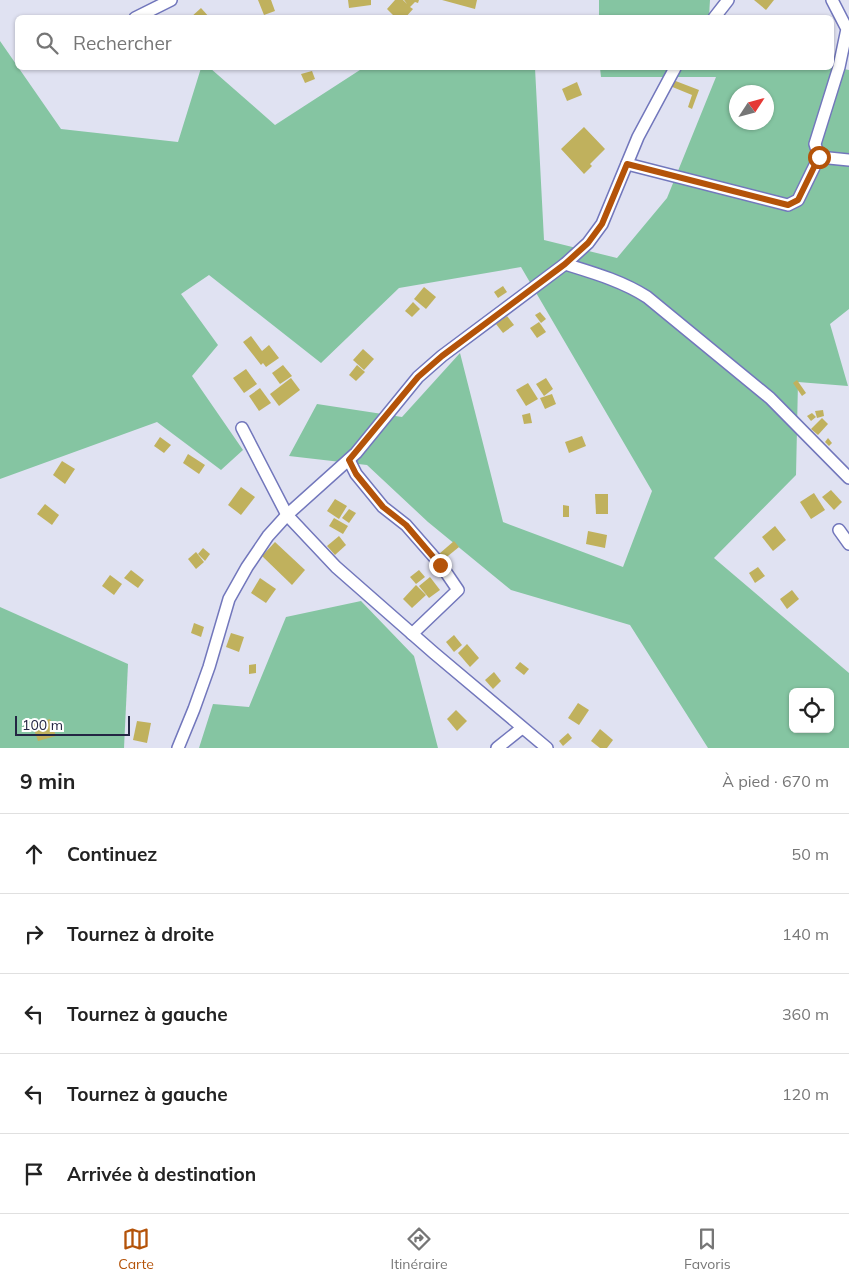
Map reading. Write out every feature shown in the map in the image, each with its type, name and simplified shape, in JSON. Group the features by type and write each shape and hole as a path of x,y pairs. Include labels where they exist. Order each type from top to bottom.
{"street":[{"path":"139,15 147,5 171,0"},
{"path":"716,15 728,0"},
{"path":"627,164 788,205 798,200 819,157 815,144 839,67 847,30 832,0"},
{"path":"178,748 197,701 229,600 236,585 268,536 287,515 349,460 418,377 442,356 565,264 588,243 602,224 638,137 674,70"},
{"path":"819,157 849,160"},
{"path":"565,264 630,286 647,297 770,398 849,478"},
{"path":"242,428 287,515 336,567 547,748"},
{"path":"349,460 356,474 383,507 406,525 440,565 458,590 412,634"},
{"path":"839,530 849,544"},
{"path":"497,748 522,728"}],"green space":[{"path":"599,0 710,0 709,15 599,15"},
{"path":"0,41 15,63 15,70 20,70 61,129 178,142 200,70 212,70 275,125 360,70 535,70 544,240 617,258 667,198 716,77 601,77 600,70 834,70 834,67 849,70 849,309 830,324 848,386 798,382 796,475 714,558 849,673 849,748 708,748 630,625 511,590 428,522 367,465 289,456 317,404 402,417 460,353 503,522 623,567 652,491 521,267 399,288 321,363 209,275 181,294 218,345 192,376 243,450 221,470 157,422 0,479"},
{"path":"361,601 414,656 438,748 199,748 213,704 249,707 286,617"},
{"path":"0,607 128,664 124,748 0,748"}],"building":[{"path":"258,0 271,0 275,11 264,15"},
{"path":"348,0 371,0 371,5 349,8"},
{"path":"395,0 403,0 407,4 404,0 419,0 418,3 415,2 410,7 413,9 408,15 393,15 387,9"},
{"path":"442,0 477,0 475,9"},
{"path":"754,0 774,0 766,10"},
{"path":"201,8 207,15 193,15"},
{"path":"312,71 315,79 305,83 301,74"},
{"path":"673,80 699,90 692,109 688,107 692,95 670,86"},
{"path":"577,82 582,95 567,101 562,89"},
{"path":"584,127 605,149 590,164 592,166 584,174 561,149"},
{"path":"503,286 507,292 498,298 494,292"},
{"path":"424,287 436,297 426,309 414,299"},
{"path":"413,302 420,309 412,317 405,311"},
{"path":"540,312 546,319 541,323 535,315"},
{"path":"507,316 514,325 503,333 496,324"},
{"path":"539,322 546,332 537,338 530,328"},
{"path":"251,336 262,351 269,345 279,358 266,367 263,363 261,365 243,342"},
{"path":"363,349 374,359 364,370 353,360"},
{"path":"283,365 292,376 280,384 272,373"},
{"path":"357,365 365,372 356,381 349,375"},
{"path":"246,369 257,384 244,393 233,378"},
{"path":"291,378 300,390 279,406 270,394"},
{"path":"546,378 553,389 544,396 536,384"},
{"path":"797,380 806,393 802,396 793,383"},
{"path":"528,383 538,399 526,406 516,390"},
{"path":"260,388 271,403 259,411 249,396"},
{"path":"552,394 556,404 545,409 540,398"},
{"path":"823,410 824,416 817,418 815,411"},
{"path":"530,413 532,423 524,424 522,415"},
{"path":"812,413 816,417 811,421 807,416"},
{"path":"822,418 828,424 818,435 811,429"},
{"path":"582,436 586,446 569,453 565,442"},
{"path":"160,437 171,445 164,453 154,446"},
{"path":"828,438 832,443 829,446 825,442"},
{"path":"188,454 205,465 199,474 183,463"},
{"path":"62,461 75,469 65,484 53,475"},
{"path":"241,487 255,497 241,515 228,505"},
{"path":"831,490 842,502 834,510 822,497"},
{"path":"814,493 825,510 811,519 800,502"},
{"path":"595,494 608,494 608,514 596,514"},
{"path":"335,499 347,506 339,519 327,511"},
{"path":"45,504 59,515 52,525 37,514"},
{"path":"563,505 569,506 569,517 563,517"},
{"path":"349,509 356,513 349,523 342,518"},
{"path":"334,518 348,526 343,534 329,526"},
{"path":"775,526 786,540 773,551 762,537"},
{"path":"588,531 607,535 605,548 586,544"},
{"path":"339,536 346,545 335,555 327,546"},
{"path":"454,541 459,547 443,560 439,554"},
{"path":"275,542 305,570 292,585 262,556"},
{"path":"203,548 210,554 205,561 198,554"},
{"path":"196,552 204,562 196,569 188,559"},
{"path":"758,567 765,576 755,583 749,573"},
{"path":"131,570 144,580 138,588 124,578"},
{"path":"419,570 425,577 416,584 410,577"},
{"path":"110,575 122,584 114,595 102,586"},
{"path":"430,577 440,590 429,598 419,586"},
{"path":"260,578 276,589 266,603 251,593"},
{"path":"416,585 426,595 412,608 403,599"},
{"path":"792,590 799,599 787,609 780,599"},
{"path":"194,623 204,627 201,637 191,633"},
{"path":"231,633 244,637 239,652 226,647"},
{"path":"454,635 462,645 454,652 446,642"},
{"path":"467,644 479,658 470,667 458,653"},
{"path":"520,662 529,669 524,675 515,668"},
{"path":"256,664 256,673 249,674 249,665"},
{"path":"494,672 501,681 493,689 485,680"},
{"path":"578,703 589,710 579,725 568,718"},
{"path":"456,710 467,721 457,731 447,719"},
{"path":"50,719 56,736 38,741 32,724"},
{"path":"137,721 151,723 147,743 133,740"},
{"path":"600,729 613,740 607,748 600,748 591,741"},
{"path":"568,733 572,738 563,746 559,741"}],"route":[{"path":"440,565 406,525 383,507 356,474 349,460 418,377 442,356 565,264 588,243 602,224 627,164 788,205 798,200 819,157"}]}
